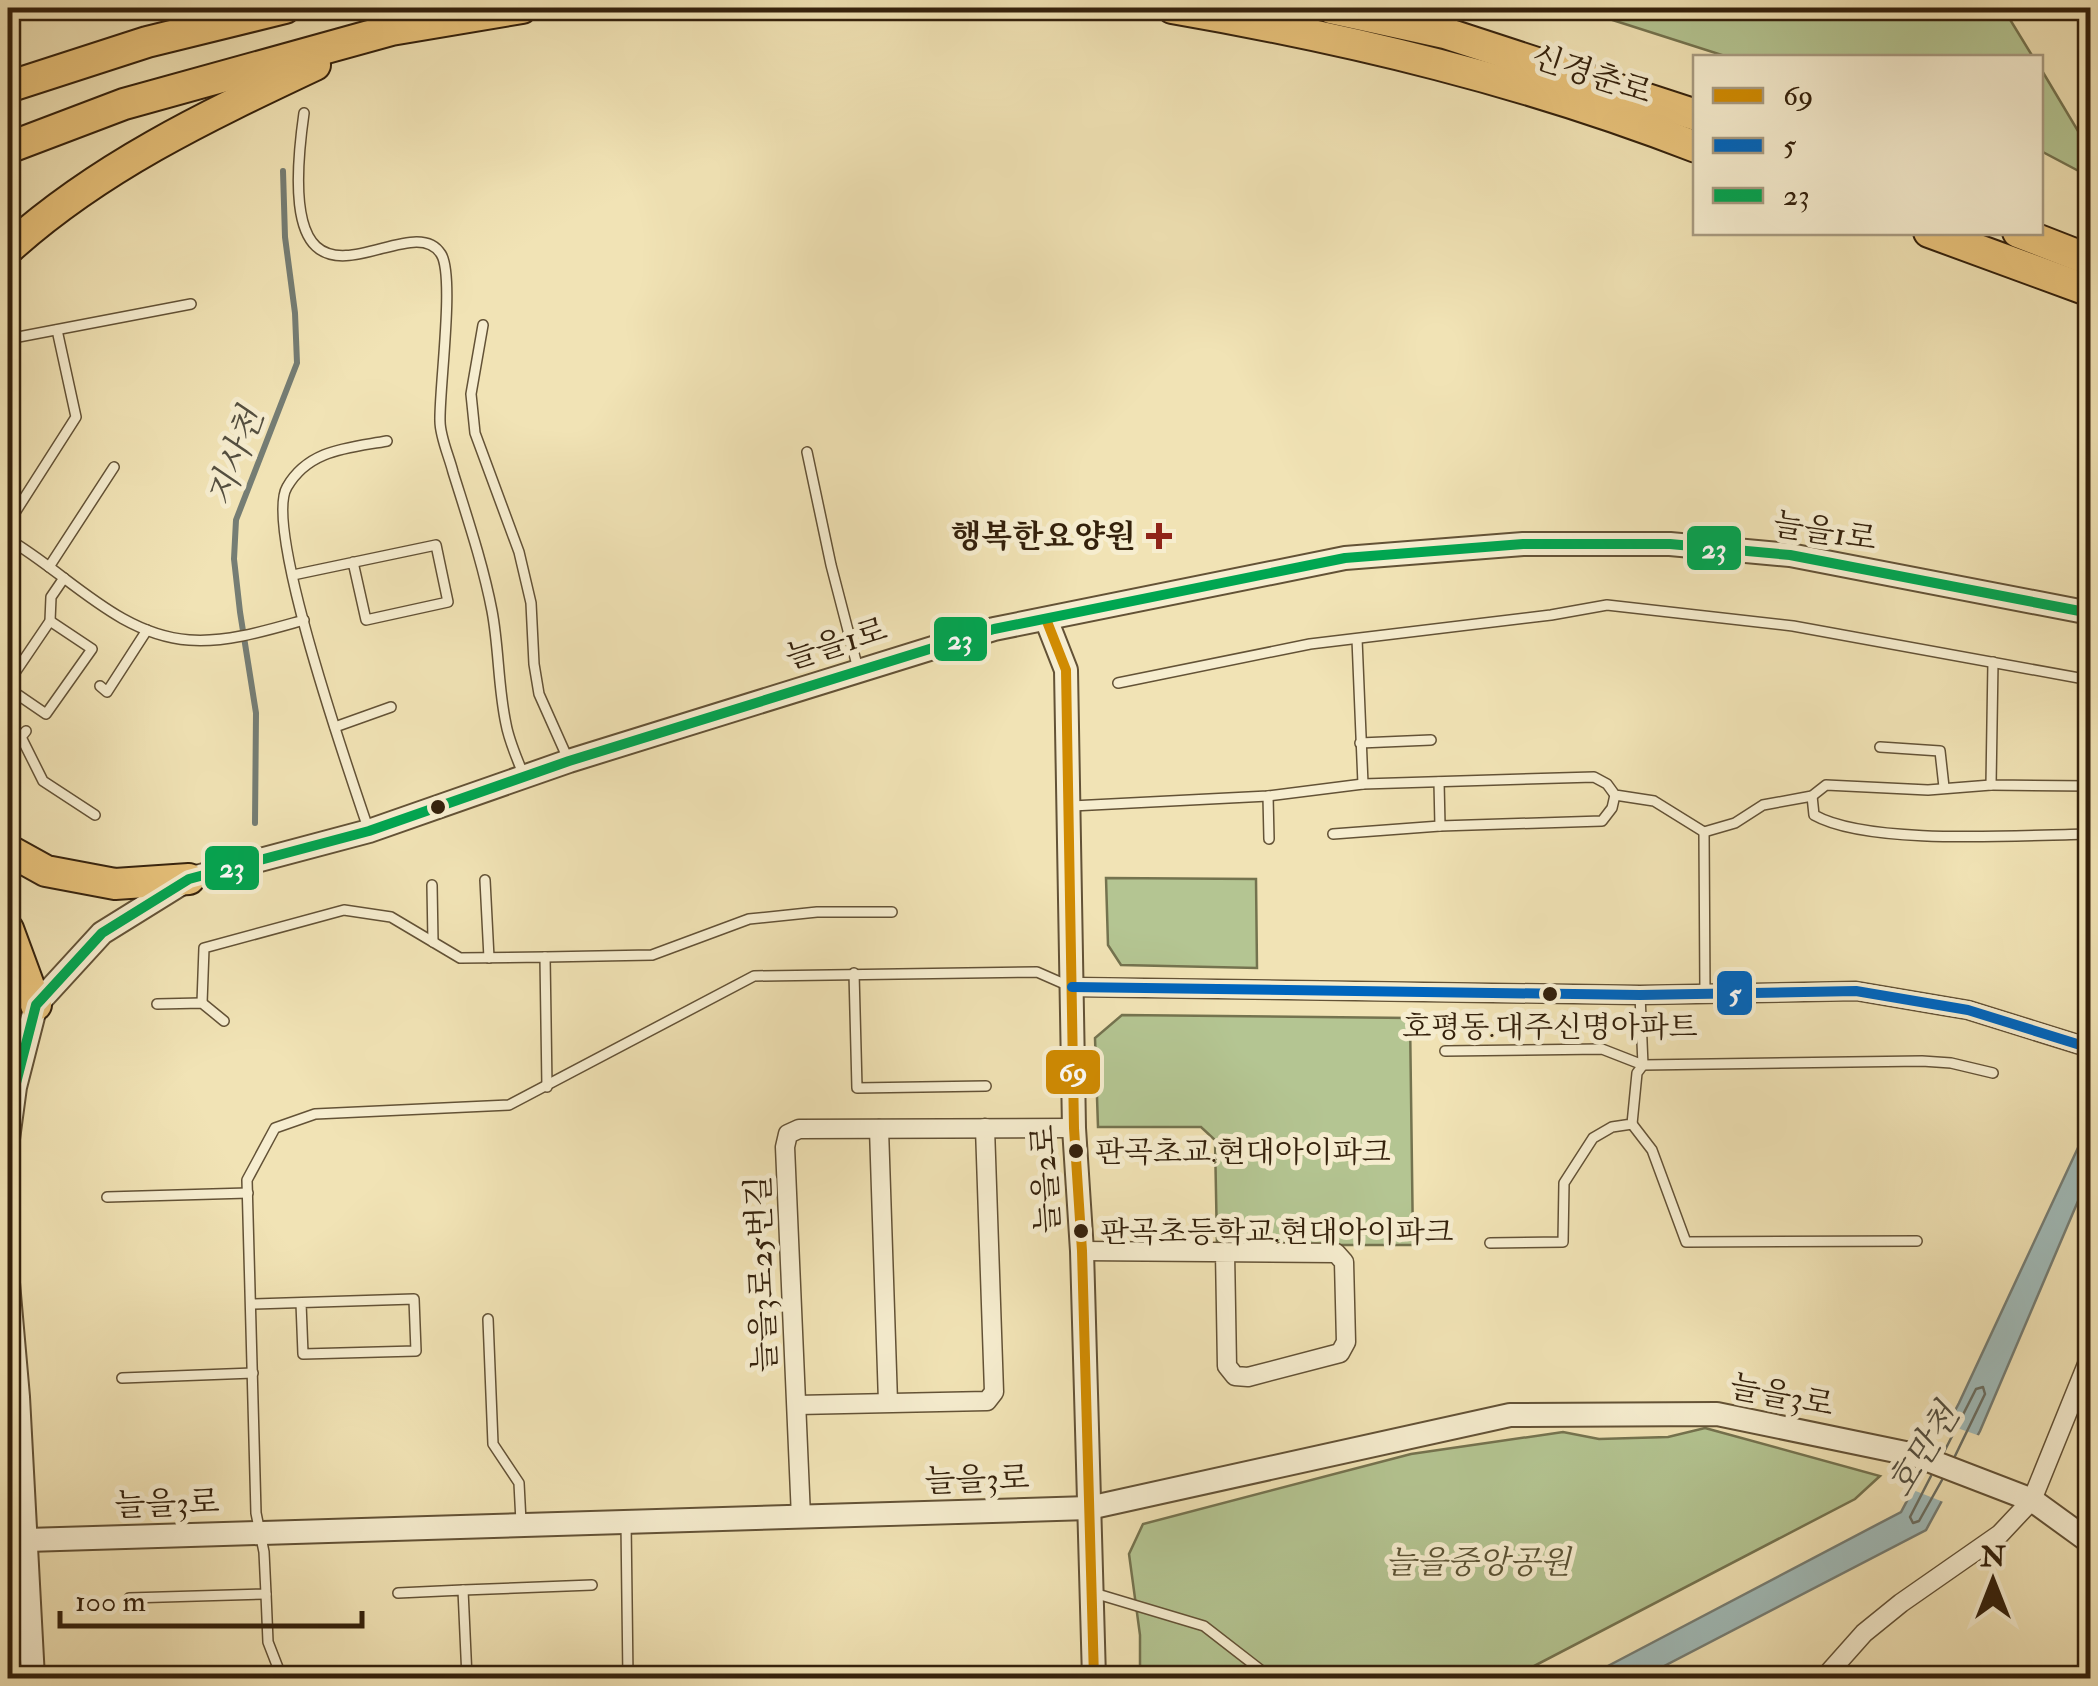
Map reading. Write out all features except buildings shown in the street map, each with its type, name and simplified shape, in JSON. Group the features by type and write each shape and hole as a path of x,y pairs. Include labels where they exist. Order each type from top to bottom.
{"highway":[{"path":"8,88 147,42 285,8"},
{"path":"8,148 124,104 390,30 522,8"},
{"name":"신경춘로","path":"1172,8 1446,65 1633,122 1693,145"},
{"name":"신경춘로","path":"1331,8 1462,38 1693,114"},
{"path":"8,249 70,196 151,146 390,30"},
{"path":"1937,235 2090,291"},
{"path":"2026,235 2090,260"},
{"path":"8,850 46,872 115,884 189,879"},
{"path":"8,929 36,1004"}],"street":[{"name":"늘을1로","path":"8,1139 15,1086 36,1004 102,932 189,879 369,831 568,762 994,628 1346,558 1523,544 1670,544 1790,555 2090,613"},
{"name":"늘을2로","path":"1046,619 1066,670 1074,1128 1082,1251 1094,1678"},
{"path":"1072,988 1640,996 1856,992 1968,1010 2085,1046"},
{"path":"797,1405 987,1401 994,1392 985,1128"},
{"name":"늘을3로25번길","path":"802,1517 788,1134 799,1129 1074,1128"},
{"path":"879,1129 888,1402"},
{"path":"1082,1251 1226,1252 1336,1253 1344,1262 1346,1342 1340,1352 1248,1377 1235,1376 1227,1366 1226,1252"},
{"path":"8,1283 33,1678"},
{"path":"1824,1678 1864,1633 2000,1534 2032,1500 2090,1357"},
{"name":"늘을3로","path":"27,1540 1089,1508 1510,1416 1717,1414 1914,1455 2032,1500"},
{"path":"2032,1500 2090,1542"}],"lane":[{"path":"304,114 297,194 309,242 323,255 343,256 414,242 430,244 442,255 446,312 439,424 492,612 506,726 524,777"},
{"path":"8,339 191,304"},
{"path":"483,324 471,394 474,433 520,552 531,604 539,694 568,762"},
{"path":"16,510 76,417 57,330"},
{"path":"369,831 304,620 281,512 285,488 308,462 322,453 387,441"},
{"path":"807,452 830,566 858,669"},
{"path":"50,568 114,467"},
{"path":"8,539 117,616 147,630 189,640 210,640 304,620"},
{"path":"293,575 436,544 448,602 366,620 354,562"},
{"path":"50,620 92,649 46,714 8,685 50,620 50,597 64,578"},
{"path":"1118,683 1310,644 1551,616 1606,605 1793,626 2090,680"},
{"path":"100,686 108,692 147,630"},
{"path":"1358,639 1363,784"},
{"path":"1991,785 1993,662"},
{"path":"335,727 390,707"},
{"path":"26,731 22,737 43,781 95,815"},
{"path":"1360,743 1431,740"},
{"path":"1880,747 1940,751 1944,787"},
{"path":"1070,806 1268,796 1363,784 1594,777 1616,795 1654,801 1704,832 1736,823 1763,805 1812,796 1826,785 1928,790 1991,785 2090,786"},
{"path":"1439,782 1440,826"},
{"path":"1333,834 1602,821 1616,795"},
{"path":"1268,796 1269,840"},
{"path":"1812,796 1814,815 1833,826 1927,836 2090,834"},
{"path":"1704,832 1705,994"},
{"path":"485,880 489,958"},
{"path":"432,885 433,942"},
{"path":"202,1003 204,948 344,910 391,918 460,958 652,955 749,919 817,912 892,912"},
{"path":"545,958 547,1086"},
{"path":"854,972 856,1088 986,1086"},
{"path":"282,1678 268,1642 264,1552 256,1513 247,1180 275,1128 315,1114 509,1105 754,976 1037,972 1072,988"},
{"path":"1640,996 1643,1065 1637,1073 1632,1124 1652,1150 1686,1242 1917,1241"},
{"path":"158,1004 202,1003 224,1021"},
{"path":"1445,1050 1602,1048 1643,1065 1922,1061 1993,1073"},
{"path":"1490,1243 1563,1242 1564,1184 1593,1138 1612,1127 1632,1124"},
{"path":"107,1196 248,1193"},
{"path":"251,1304 414,1300 416,1350 303,1354 301,1303"},
{"path":"488,1319 494,1444 519,1483 521,1525"},
{"path":"122,1378 253,1373"},
{"path":"626,1522 628,1678"},
{"path":"398,1593 592,1584"},
{"path":"463,1590 467,1678"},
{"path":"1092,1593 1204,1626 1271,1678"},
{"path":"129,1598 266,1594"},
{"path":"8,1632 32,1639"}],"green space":[{"path":"1575,8 2003,8 2032,55 1722,55"},
{"path":"2043,72 2090,151 2090,177 2043,152"},
{"path":"1106,878 1256,879 1257,968 1121,965 1108,945"},
{"path":"1122,1015 1410,1018 1413,1245 1217,1245 1215,1140 1201,1127 1098,1127 1095,1038"},
{"name":"늘을중앙공원","path":"1705,1428 1880,1476 1855,1499 1511,1678 1140,1678 1140,1635 1129,1554 1143,1524 1411,1454 1563,1432 1599,1439 1668,1437"}],"water":[{"name":"호만천","path":"2090,1122 2090,1173 1980,1431 1926,1530 1641,1678 1585,1678 1901,1512 1959,1403"}],"pier":[{"path":"1943,1423 1983,1437 1946,1503 1908,1488"}],"waterway":[{"name":"지사천","path":"255,823 256,713 234,559 236,520 297,363 283,171"}],"transit line":[{"name":"23","path":"8,1139 15,1087 36,1005 102,933 189,879 369,831 569,761 994,629 1345,558 1523,544 1670,544 1790,555 2090,613"},
{"name":"69","path":"1046,619 1066,670 1074,1128 1082,1251 1094,1678"},
{"name":"5","path":"1072,987 1640,995 1856,991 1968,1010 2090,1048"}],"place":[{"name":"행복한요양원","path":"1159,536"},
{"name":"호평동.대주신명아파트","path":"1550,994"},
{"name":"판곡초교.현대아이파크","path":"1076,1151"},
{"name":"판곡초등학교.현대아이파크","path":"1081,1231"}]}
